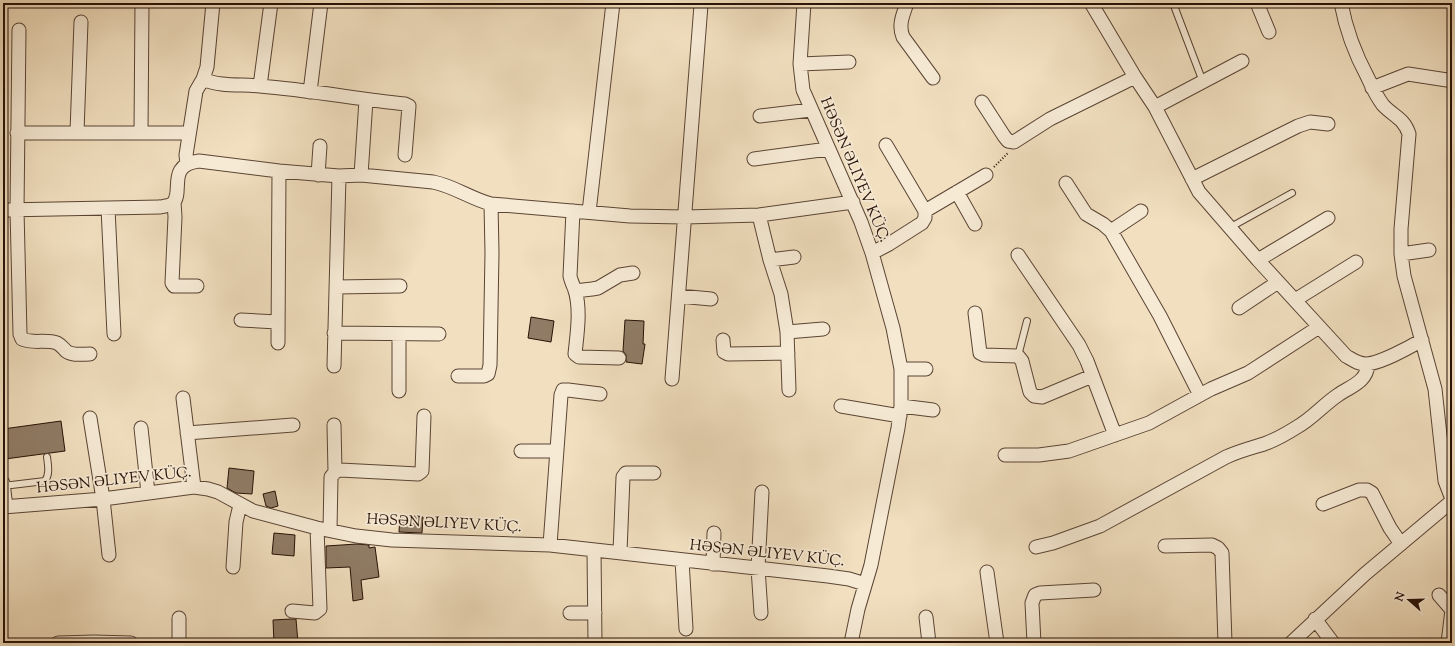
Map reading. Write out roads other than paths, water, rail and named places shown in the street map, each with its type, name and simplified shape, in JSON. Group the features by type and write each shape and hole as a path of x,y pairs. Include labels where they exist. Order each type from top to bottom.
{"street":[{"path":"141,132 142,3"},
{"path":"187,164 186,155 188,133 196,91 203,79 207,67 213,3"},
{"path":"260,86 271,3"},
{"path":"310,92 321,3"},
{"path":"589,212 613,3"},
{"name":"HƏSƏN ƏLIYEV KÜÇ.","path":"804,3 800,64 803,90 828,149 853,202 872,253 893,328 901,368 900,411 871,565 850,643"},
{"path":"906,3 900,30 903,37 933,78"},
{"path":"1090,3 1155,107 1199,192 1229,228 1346,356 1356,362 1368,364 1404,350 1422,340"},
{"path":"1257,3 1269,32"},
{"path":"1291,643 1365,574 1452,500 1445,481 1435,389 1404,276 1401,254 1401,229 1409,134 1401,119 1383,105 1372,88 1350,39 1341,3"},
{"path":"672,379 702,4"},
{"path":"77,132 81,22"},
{"path":"19,30 17,210 20,334 22,340 28,342 56,343 71,354 90,354"},
{"path":"1155,107 1242,61"},
{"path":"800,64 849,62"},
{"path":"1372,88 1408,74 1416,74 1446,80"},
{"path":"982,102 1008,141 1014,142 1050,120 1135,77"},
{"path":"203,79 216,83 260,86 406,104 409,106 405,155"},
{"path":"361,175 366,100"},
{"path":"760,116 811,110"},
{"path":"1192,180 1298,126 1310,122 1328,124"},
{"path":"17,133 188,133"},
{"path":"872,253 890,244 922,224 925,218 925,211 886,145"},
{"path":"318,174 320,146"},
{"path":"754,159 828,149"},
{"path":"197,286 174,286 172,283 176,217 174,202 178,177 181,170 191,162 199,161 280,172 339,176 361,175 443,184 480,201 491,204 630,216 685,217 759,215 853,202"},
{"path":"278,343 280,172"},
{"path":"925,211 986,175"},
{"path":"334,366 339,176"},
{"path":"1066,183 1086,214 1103,224 1111,231 1160,316 1200,395"},
{"path":"957,192 974,224"},
{"path":"3,210 160,206 169,205 174,202"},
{"path":"458,376 484,376 488,374 490,365 491,204"},
{"path":"108,208 114,334"},
{"path":"573,211 570,276 571,283 575,291 578,318 575,354 579,357 619,358"},
{"path":"1111,231 1141,211"},
{"path":"759,215 770,260 781,294 787,332 789,390"},
{"path":"1258,260 1328,218"},
{"path":"1401,254 1429,250"},
{"path":"1018,255 1079,345 1087,361 1115,435"},
{"path":"770,260 794,257"},
{"path":"1295,300 1356,262"},
{"path":"575,291 598,288 620,275 633,273"},
{"path":"1240,308 1278,282"},
{"path":"336,287 400,286"},
{"path":"679,296 711,299"},
{"path":"975,313 980,353 984,356 1018,356 1022,361 1030,392 1034,396 1042,397 1092,376"},
{"path":"242,320 278,322"},
{"path":"1005,455 1039,455 1069,451 1155,420 1200,395 1248,373 1319,327"},
{"path":"787,332 823,329"},
{"path":"334,333 440,334"},
{"path":"399,334 399,391"},
{"path":"723,340 724,352 728,354 788,353"},
{"path":"1036,547 1053,543 1100,526 1226,457 1242,450 1266,443 1287,433 1312,416 1337,395 1362,380 1367,372 1368,364"},
{"path":"901,368 926,369"},
{"path":"550,545 561,394 563,390 600,394"},
{"path":"183,398 194,487"},
{"path":"841,406 900,411 933,410"},
{"path":"330,530 331,477 335,472 340,470 418,474 422,471 424,416"},
{"path":"90,418 103,499 109,555"},
{"path":"187,433 293,425"},
{"path":"334,425 335,472"},
{"path":"142,428 148,493"},
{"path":"521,451 556,451"},
{"path":"620,552 623,477 626,473 654,473"},
{"path":"3,485 4,507"},
{"name":"HƏSƏN ƏLIYEV KÜÇ.","path":"4,507 103,499 194,487 218,492 253,512 356,536 392,540 550,545 849,579 866,584"},
{"path":"1323,504 1360,490 1367,490 1372,493 1390,528 1401,544"},
{"path":"761,613 758,568 762,492"},
{"path":"233,567 236,522 240,505"},
{"path":"292,611 315,614 320,609 317,528"},
{"path":"713,564 714,533"},
{"path":"1165,546 1212,546 1218,548 1222,553 1225,643"},
{"path":"594,550 595,642"},
{"path":"682,560 686,629"},
{"path":"987,572 997,643"},
{"path":"1034,643 1032,603 1035,595 1040,593 1094,590"},
{"path":"1439,596 1452,610 1448,643"},
{"path":"570,613 595,613"},
{"path":"926,617 929,643"},
{"path":"179,618 179,643"},
{"path":"1315,619 1333,643"},
{"path":"58,643 130,643"}],"lane":[{"path":"1173,3 1203,82"},
{"path":"1229,228 1292,193"},
{"path":"1018,356 1027,321"},
{"path":"3,485 45,481 48,477 47,457"}]}
